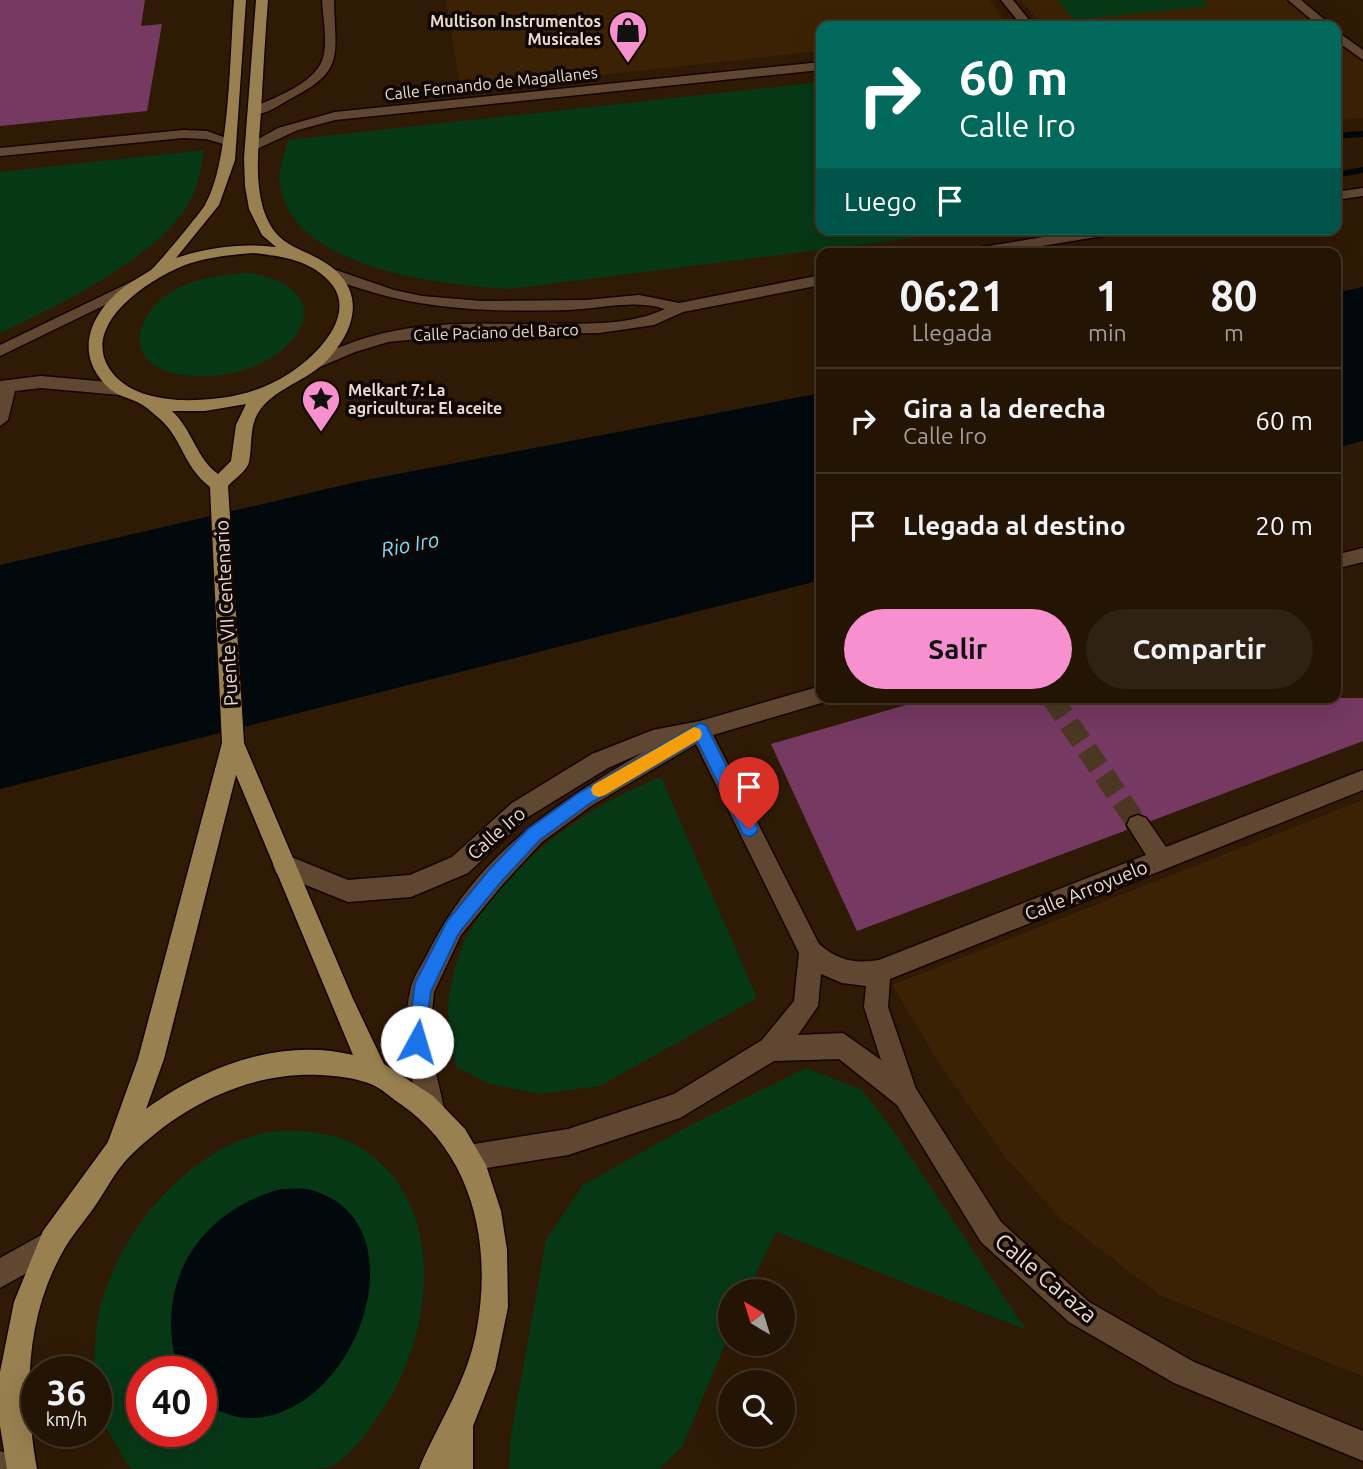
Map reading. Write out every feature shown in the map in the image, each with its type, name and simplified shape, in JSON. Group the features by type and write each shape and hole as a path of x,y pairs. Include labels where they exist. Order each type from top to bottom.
{"main road":[{"path":"157,272 212,205 228,160 240,0"},
{"path":"139,398 163,405 189,407 235,402 271,390 315,364 342,332 346,300 341,286 330,273 297,256 269,234 256,209 251,158 257,111 262,0"},
{"path":"271,390 251,409 241,441 240,463 219,484 199,468 190,446 172,418 120,389 107,377 98,362 95,346 98,330 107,313 137,284 180,262 229,250 253,249 297,256"},
{"name":"Puente VII Centenario","path":"219,484 233,743"},
{"path":"233,743 344,1008 375,1072"},
{"path":"119,1149 151,1059 233,743"},
{"path":"22,1469 14,1413 17,1355 29,1297 52,1243 119,1149 159,1114 202,1088 247,1070 291,1062 334,1062 375,1072 431,1108 468,1158 486,1203 492,1241 494,1309 481,1367 459,1425 434,1469"},
{"path":"458,1469 459,1425"}],"street":[{"path":"257,111 314,80 324,69 330,58 328,0"},
{"path":"1007,0 1024,21"},
{"path":"1294,0 1320,21"},
{"path":"1341,39 1363,56"},
{"name":"Calle Fernando de Magallanes","path":"254,145 275,132 300,123 335,116 816,67"},
{"path":"0,152 183,134 207,135 230,142"},
{"path":"1341,195 1363,191"},
{"path":"978,248 1012,235"},
{"path":"1001,248 1083,235"},
{"name":"Calle Paciano del Barco","path":"330,273 363,288 430,303 470,308 594,305 647,300 679,308"},
{"name":"Calle Paciano del Barco","path":"315,364 349,348 387,337 458,330 599,328 654,320 679,308 816,281"},
{"path":"0,351 137,284"},
{"path":"0,420 4,387 41,382 120,389"},
{"path":"1341,560 1363,555"},
{"name":"Calle Iro","path":"284,865 348,891 411,886 460,865 520,810 600,761 653,739 700,730 816,696"},
{"path":"468,1158 568,1142 680,1105 771,1049 806,1006 811,952 700,730"},
{"name":"Calle Iro","path":"431,1108 417,1042 422,990 453,927 495,876 534,835 583,799 700,730"},
{"name":"Calle Arroyuelo","path":"811,952 825,965 842,972 861,976 879,972 1363,780"},
{"path":"1139,825 1162,860"},
{"name":"Calle Caraza","path":"879,972 876,1007 906,1097 991,1232 1079,1312 1184,1373 1363,1446"},
{"path":"771,1049 843,1046 906,1097"},
{"path":"0,1274 52,1243"},
{"path":"0,1466 14,1469"}],"shaded area":[{"path":"446,0 990,0 1002,17 998,21 816,21 816,52 461,90"},
{"path":"1021,0 1289,0 1315,21 1039,21"},
{"path":"1341,43 1363,61 1363,118 1341,120"},
{"path":"1363,800 1363,1376 1160,1295 1061,1219 1006,1158 940,1065 892,985"}],"green space":[{"path":"1057,0 1203,0 1209,6 1074,20"},
{"path":"816,83 816,235 937,235 816,248 816,250 510,289 448,283 376,268 342,255 313,237 291,215 280,187 280,170 288,140"},
{"path":"204,150 191,199 172,225 152,244 75,296 0,333 0,172"},
{"path":"250,273 290,287 300,298 304,311 302,324 294,338 280,351 251,367 230,374 209,376 177,374 160,369 148,360 141,349 142,325 159,301 173,291 201,280"},
{"path":"661,777 757,998 600,1086 538,1094 487,1083 456,1067 448,1015 450,991 462,946 487,906 529,859 578,820"},
{"path":"806,1068 862,1090 896,1135 1026,1330 776,1232 754,1279 718,1279 718,1356 720,1356 682,1447 659,1469 509,1469 511,1435 546,1240 583,1185 685,1128"},
{"path":"307,1131 348,1141 382,1164 405,1194 419,1229 424,1267 422,1307 413,1346 398,1383 357,1444 344,1458 328,1468 133,1469 127,1464 112,1438 112,1356 94,1356 98,1318 106,1288 119,1258 136,1229 157,1202 181,1178 207,1158 235,1143 265,1133"}],"water":[{"path":"1363,287 1363,441 1341,446 1341,292"},
{"name":"Rio Iro","path":"816,394 816,581 0,789 0,565 361,481"},
{"path":"281,1189 307,1189 344,1207 364,1237 370,1275 364,1316 346,1355 319,1388 285,1410 246,1418 217,1409 217,1356 175,1356 172,1341 172,1311 177,1283 188,1257 204,1235 225,1215 251,1200"}],"building":[{"path":"0,0 145,0 141,26 162,24 147,111 0,126"},
{"path":"1341,698 1363,698 1363,741 1151,821 1139,813 1129,816 1125,824 1127,830 857,931 771,744 913,703 1341,703"}],"waterway":[{"path":"1341,136 1363,134"},
{"path":"1341,174 1363,170"}],"tunnel":[{"path":"1055,703 1138,825"}],"slow traffic":[{"path":"599,790 694,734"}],"place":[{"name":"Multison Instrumentos Musicales","path":"628,64"},
{"name":"Melkart 7: La agricultura: El aceite","path":"321,433"}],"route":[{"path":"417,1042 422,990 453,927 495,876 534,835 583,799 700,730 749,829"}]}
